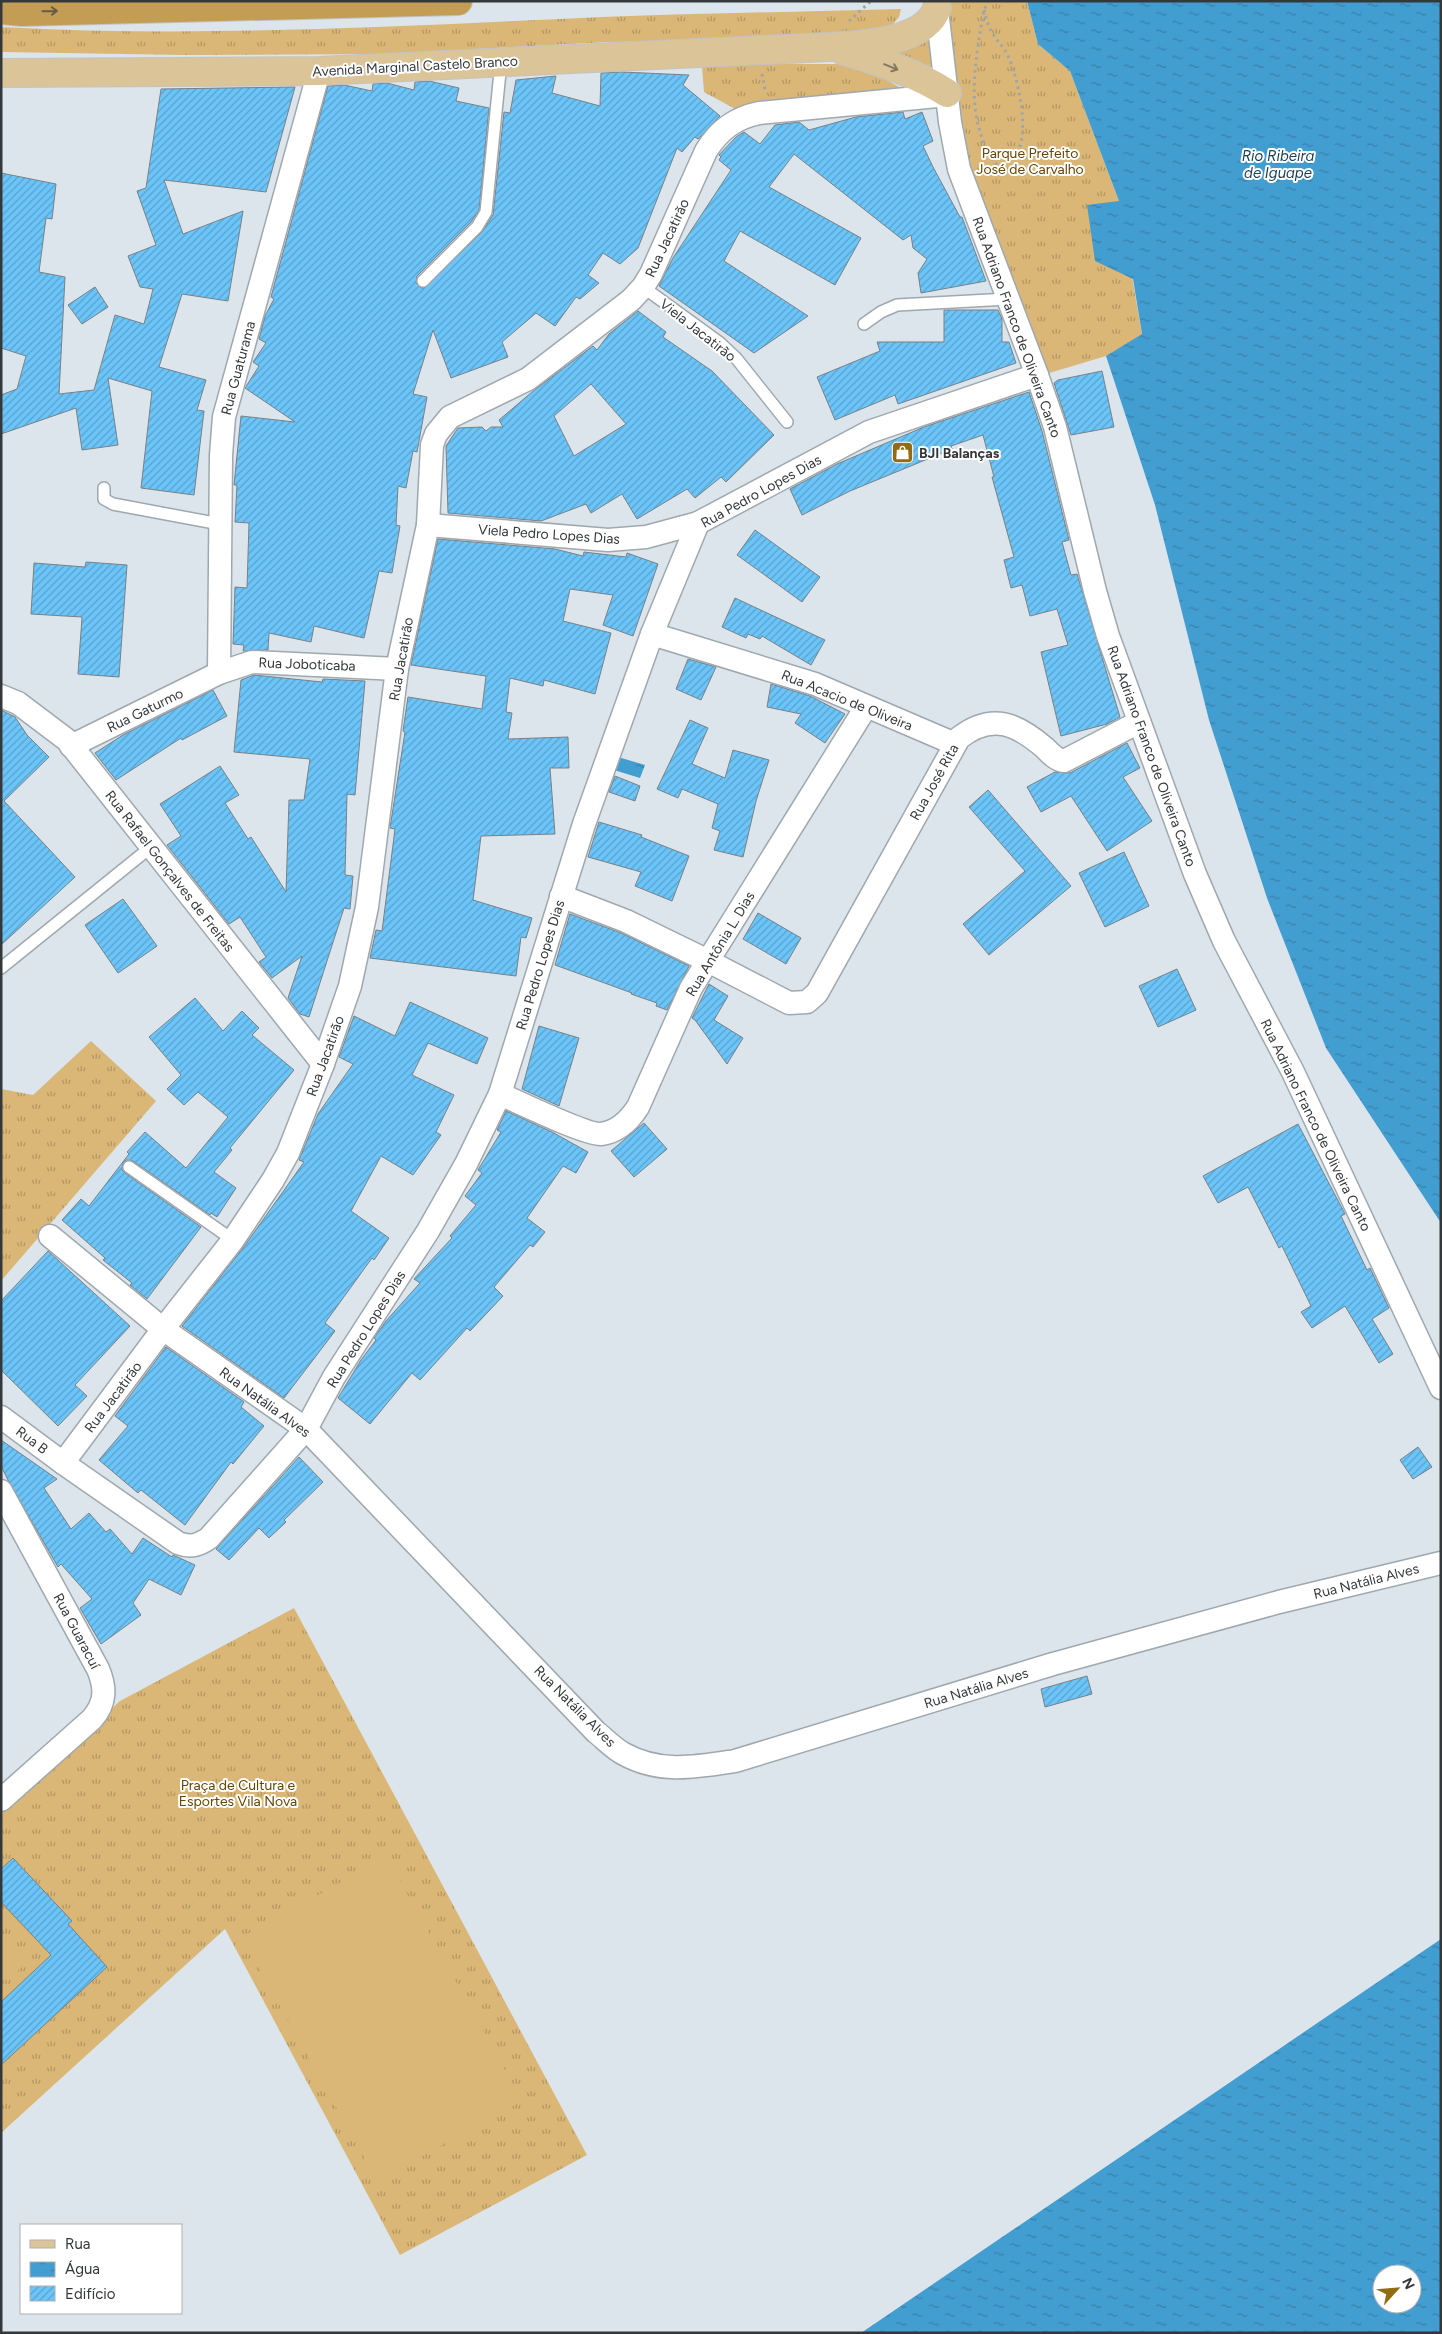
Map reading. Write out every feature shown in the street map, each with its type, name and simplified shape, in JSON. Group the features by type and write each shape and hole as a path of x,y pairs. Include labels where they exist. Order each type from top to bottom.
{"highway":[{"path":"1,10 42,12 458,1"}],"main road":[{"name":"Avenida Marginal Castelo Branco","path":"1,73 319,71 828,47 886,41 909,33 927,24 935,15 936,5"},
{"name":"Avenida Marginal Castelo Branco","path":"828,47 883,63 934,85 948,94"}],"street":[{"name":"Rua Adriano Franco de Oliveira Canto","path":"936,5 959,169 1037,375 1055,428 1094,591 1139,722 1195,874 1224,941 1292,1072 1441,1388"},
{"name":"Rua Guaturama","path":"219,673 220,524 224,417 319,71"},
{"name":"Rua Jacatirão","path":"63,1463 163,1329 234,1240 288,1153 323,1064 350,986 367,907 398,669 428,525 432,445 442,424 462,410 502,393 528,379 631,300 643,287 651,274 714,139 721,130 740,118 768,112 948,94"},
{"name":"Rua Pedro Lopes Dias","path":"63,1463 178,1543 192,1546 198,1545 209,1538 306,1429 334,1377 433,1223 466,1164 500,1094 584,824 652,634 698,523 869,432 1037,375"},
{"name":"Viela Pedro Lopes Dias","path":"428,525 608,540 646,537 698,523"},
{"name":"Rua Acacio de Oliveira","path":"652,634 815,684 955,744"},
{"name":"Rua Joboticaba","path":"219,673 237,666 259,662 398,669"},
{"name":"Rua Gaturmo","path":"71,746 219,673"},
{"name":"Rua Rafael Gonçalves de Freitas","path":"1,696 18,703 67,740 323,1064"},
{"name":"Rua Antônia L. Dias","path":"500,1094 591,1132 600,1134 623,1126 638,1108 691,988 866,707"},
{"name":"Rua José Rita","path":"708,961 789,1003 806,1002 817,994 959,738 970,730 984,725 1003,723 1025,731 1057,759 1064,761 1139,722"},
{"path":"561,896 626,921 708,961"},
{"name":"Rua Natália Alves","path":"50,1236 163,1329 306,1429 596,1732 622,1754 651,1766 689,1767 735,1762 1053,1664 1280,1602 1441,1563"},
{"name":"Rua B","path":"1,1417 63,1463"},
{"name":"Rua Guaracuí","path":"1,1491 98,1669 104,1691 100,1708 92,1719 1,1800"}],"lane":[{"path":"423,281 476,227 486,212 501,62"},
{"name":"Viela Jacatirão","path":"643,287 720,343 736,358 787,422"},
{"path":"864,324 881,312 897,305 1008,299"},
{"path":"104,488 104,499 113,504 220,524"},
{"path":"1,968 151,847"},
{"path":"129,1167 234,1240"}],"path":[{"path":"984,10 991,30 1007,54 1017,81 1023,115 1021,142 1015,158 1005,164 996,164 991,156 981,136 976,113 973,77 984,10 988,1"},
{"path":"759,49 768,112"}],"green space":[{"name":"Parque Prefeito José de Carvalho","path":"938,1 1027,1 1038,44 1070,71 1119,201 1142,335 1106,356 1039,376 960,170"},
{"path":"901,9 899,17 888,30 795,39 609,42 378,54 185,55 1,52 1,27 76,30 227,31 639,16"},
{"path":"930,31 935,78 876,52"},
{"path":"752,64 859,64 906,91 739,111 704,92 702,67"},
{"path":"91,1041 156,1101 1,1281 1,1089 33,1095"},
{"name":"Praça de Cultura e Esportes Vila Nova","path":"294,1608 587,2155 400,2255 225,1929 1,2133 1,1810 120,1701"},
{"path":"387,1857 522,2101 377,2181 242,1937"},
{"path":"1,1939 25,1964 7,1981 1,1974"}],"water":[{"name":"Rio Ribeira de Iguape","path":"1027,1 1441,1 1441,1223 1326,1048 1267,898 1209,720 1155,505 1106,356 1142,334 1133,279 1095,261 1087,205 1119,201 1070,71 1038,44"},
{"path":"618,757 645,765 640,778 614,770"},
{"path":"1441,1939 1441,2333 861,2333"}],"building":[{"path":"601,73 689,75 683,85 720,116 698,139 695,137 682,152 677,148 638,248 620,264 603,253 588,275 599,283 580,299 576,297 555,326 536,313 502,342 508,357 451,378 433,330 413,394 427,397 417,452 413,451 406,488 398,486 396,525 400,526 392,573 379,571 364,638 314,626 311,642 269,633 268,650 243,651 244,645 233,644 235,587 247,588 249,523 235,522 237,485 234,485 241,416 295,422 245,388 259,366 253,362 266,343 259,339 265,316 274,299 271,297 328,86 344,85 372,91 373,84 387,83 414,90 415,82 429,81 459,88 456,101 489,108 479,210 471,222 417,276 416,283 421,288 424,288 482,232 493,215 504,112 510,113 516,80 556,76 552,93 600,106"},
{"path":"295,87 266,192 164,180 183,234 243,211 228,301 182,294 159,367 206,380 197,410 204,411 194,495 141,488 152,391 108,378 118,445 82,450 76,408 1,434 1,395 17,389 26,356 1,348 1,173 56,184 52,219 46,218 39,272 65,277 59,394 94,390 115,315 144,324 153,289 140,287 128,256 156,245 137,191 146,188 161,89"},
{"path":"903,112 905,119 922,112 933,141 923,146 960,217 962,217 986,281 921,293 918,273 927,259 913,248 911,235 903,240 794,154 769,187 861,238 835,285 740,231 724,261 808,316 754,353 659,286 673,258 731,170 719,160 721,157 719,155 736,137 744,132 760,144 775,125 799,122 809,130 856,117"},
{"path":"95,287 108,307 82,324 68,305"},
{"path":"944,310 998,310 1002,319 1002,342 1009,342 1016,363 898,404 895,395 835,420 817,377 880,351 877,342 944,342"},
{"path":"638,311 666,332 663,337 712,371 774,435 726,482 721,477 695,498 687,489 637,519 622,494 591,513 586,504 541,521 448,513 446,446 458,428 482,427 486,431 491,427 503,427 499,420 532,392 593,346 597,350 609,334","holes":["591,384 626,424 574,456 554,416"]},
{"path":"1102,371 1114,427 1071,435 1054,383 1058,380"},
{"path":"1029,392 1042,431 1069,540 1062,542 1071,575 1077,574 1120,717 1107,724 1061,736 1041,652 1068,645 1057,609 1030,616 1022,585 1011,588 1004,560 1014,557 992,477 994,477 983,435 951,446 952,449 850,491 802,515 790,489 837,464 924,427"},
{"path":"755,530 820,577 802,602 737,555"},
{"path":"438,539 555,549 583,556 584,552 626,557 627,553 658,564 633,636 603,625 613,595 570,589 563,621 611,633 595,694 544,680 543,686 510,678 506,712 512,713 508,739 568,737 569,768 550,768 555,834 481,836 473,900 532,918 526,938 521,937 516,976 370,958 376,930 382,931 395,829 390,828 405,732 403,731 408,697 482,709 486,676 411,665"},
{"path":"86,562 127,565 119,677 78,674 82,617 31,614 34,563 85,567"},
{"path":"735,598 825,640 811,665 762,636 760,639 748,634 746,638 722,627"},
{"path":"688,659 716,667 701,700 676,689"},
{"path":"254,675 322,682 323,679 365,681 355,795 347,794 345,875 353,876 350,909 344,908 309,1017 300,1014 288,998 302,956 272,978 259,962 266,957 240,917 229,924 167,845 181,836 160,804 220,766 239,795 225,803 248,839 251,837 286,892 289,800 304,800 310,759 234,752 241,680"},
{"path":"771,684 810,696 845,714 825,743 795,723 801,714 767,707"},
{"path":"213,690 227,716 182,740 181,738 116,780 95,753 123,735"},
{"path":"1,710 15,717 27,735 49,757 4,801 75,877 1,945"},
{"path":"690,720 708,728 692,764 725,778 733,750 769,760 756,801 743,857 714,850 720,831 712,828 718,804 682,789 678,798 657,789"},
{"path":"1127,743 1140,768 1123,777 1152,821 1107,851 1071,796 1041,812 1027,787 1055,772 1070,773"},
{"path":"615,776 640,786 635,801 609,792"},
{"path":"988,790 1071,886 989,955 963,924 1025,871 969,807"},
{"path":"599,822 642,835 641,837 689,856 672,901 635,886 641,872 588,857"},
{"path":"1124,852 1149,906 1105,927 1079,873"},
{"path":"123,899 157,946 118,973 85,925"},
{"path":"758,913 801,938 786,964 743,939"},
{"path":"570,914 621,933 689,966 667,1010 656,1006 657,1003 555,965"},
{"path":"1177,969 1196,1010 1158,1027 1139,986"},
{"path":"709,984 728,996 714,1020 743,1038 727,1064 692,1018"},
{"path":"195,998 223,1031 242,1011 259,1028 252,1035 294,1070 230,1148 232,1150 214,1172 236,1188 217,1217 211,1213 210,1215 133,1161 126,1160 123,1163 122,1170 125,1173 201,1227 147,1299 130,1285 132,1283 103,1260 105,1258 62,1220 81,1199 89,1206 129,1154 127,1152 145,1132 186,1168 228,1117 198,1092 184,1105 167,1089 181,1075 149,1037"},
{"path":"410,1002 488,1038 477,1064 428,1043 412,1075 454,1095 436,1132 441,1135 413,1175 381,1156 351,1211 389,1238 374,1260 372,1258 325,1323 335,1331 284,1398 182,1326 243,1248 304,1162 299,1160 318,1114 353,1064 339,1057 354,1016 395,1036"},
{"path":"539,1026 579,1038 559,1106 522,1089"},
{"path":"506,1111 552,1132 588,1152 576,1173 563,1166 527,1218 545,1232 533,1247 530,1245 494,1287 503,1296 470,1331 467,1328 420,1380 412,1373 370,1424 338,1398 361,1360 376,1340 374,1338 386,1321 420,1283 414,1279 452,1238 450,1236 476,1205 465,1196 482,1173 478,1170 501,1132 497,1130"},
{"path":"644,1123 667,1149 634,1177 611,1151"},
{"path":"1298,1124 1345,1214 1341,1216 1367,1270 1370,1268 1389,1308 1372,1319 1393,1354 1379,1363 1345,1306 1312,1328 1301,1312 1311,1306 1282,1246 1279,1248 1248,1187 1218,1203 1203,1176"},
{"path":"48,1251 130,1326 75,1385 87,1396 58,1426 1,1370 1,1301"},
{"path":"166,1347 244,1402 241,1407 264,1426 233,1464 231,1462 185,1525 141,1490 138,1493 99,1460 128,1426 115,1416"},
{"path":"1,1440 57,1479 44,1488 71,1529 89,1513 106,1532 110,1529 132,1554 143,1538 172,1557 173,1555 195,1565 181,1595 149,1579 133,1603 141,1615 101,1644 80,1608 92,1599 61,1564 58,1567 8,1480 1,1466"},
{"path":"1418,1447 1432,1467 1413,1479 1400,1460"},
{"path":"299,1457 323,1482 284,1520 286,1522 269,1538 259,1528 229,1560 216,1549"},
{"path":"1087,1676 1092,1694 1045,1707 1041,1689"},
{"path":"13,1858 72,1921 68,1924 107,1967 1,2065 1,2002 51,1955 1,1902 1,1869"}],"place":[{"name":"BJI Balanças","path":"903,453"}]}
